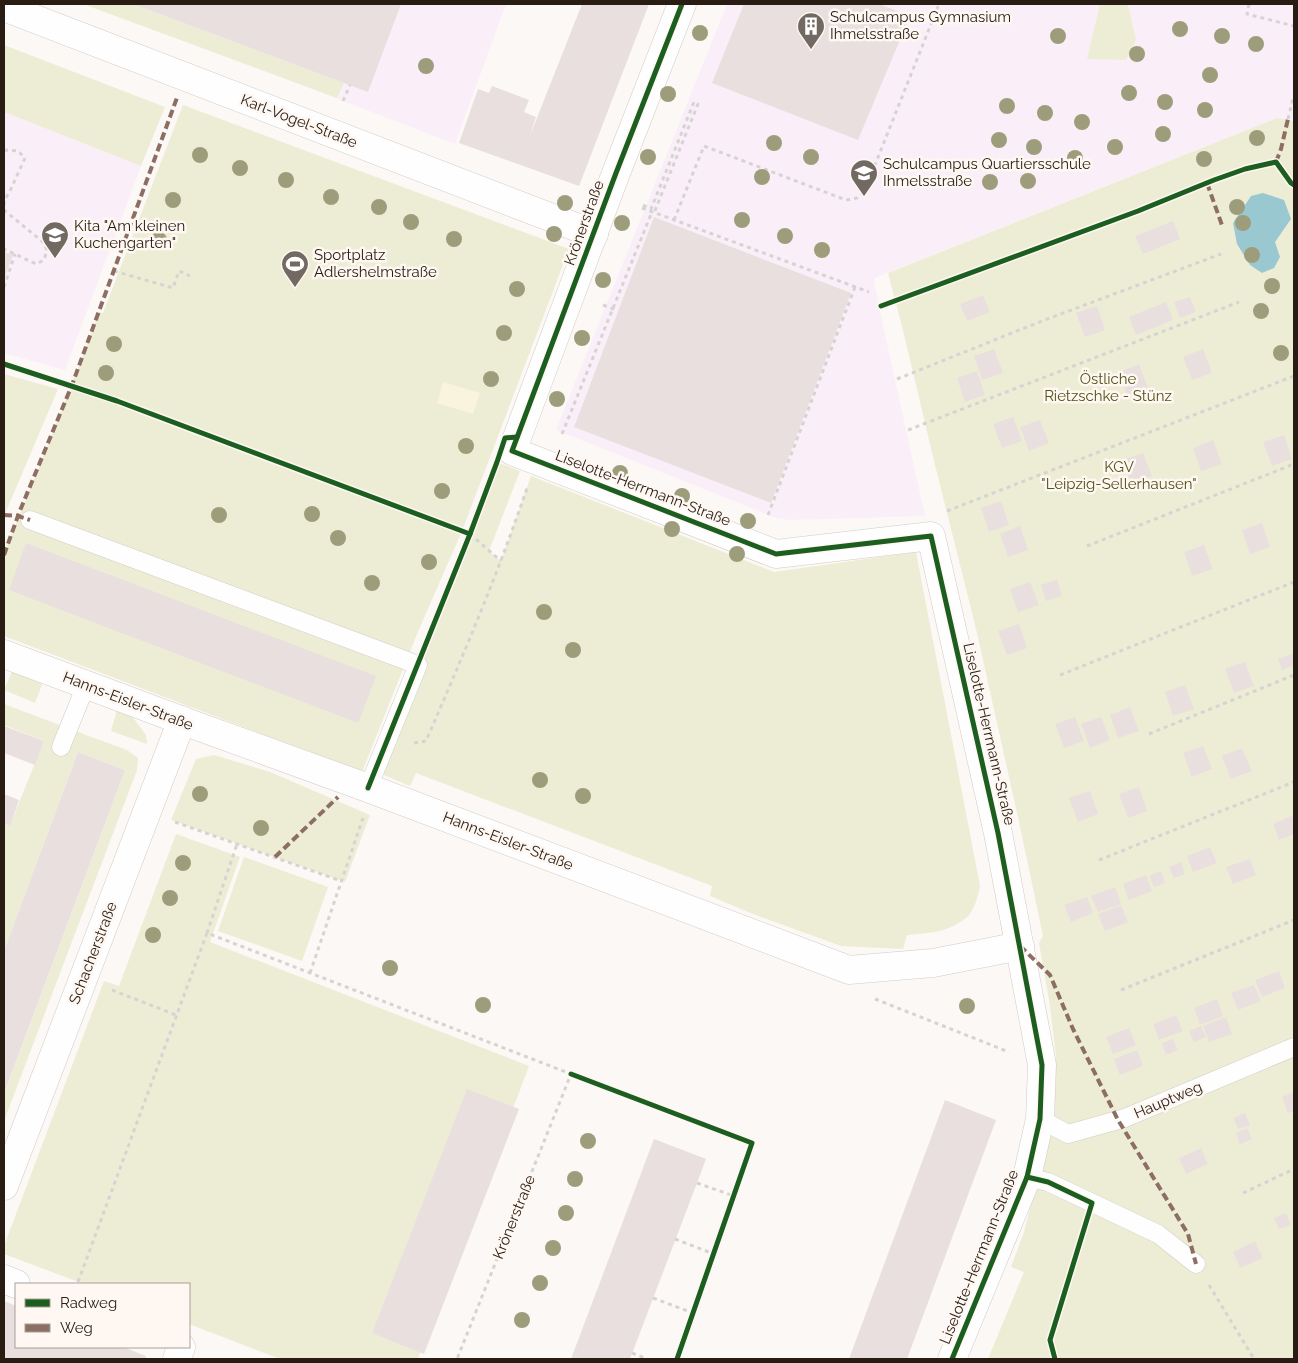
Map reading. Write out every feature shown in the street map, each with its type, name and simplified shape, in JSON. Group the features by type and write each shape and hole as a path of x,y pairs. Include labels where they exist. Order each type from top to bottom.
{"street":[{"name":"Krönerstraße","path":"512,452 616,173 682,4"},
{"name":"Karl-Vogel-Straße","path":"4,7 594,234"},
{"name":"Liselotte-Herrmann-Straße","path":"512,452 776,554 931,536 998,833 1042,1065 1040,1119 1026,1177 952,1359"},
{"name":"Hanns-Eisler-Straße","path":"4,654 368,788 848,970 933,963 1020,946"},
{"name":"Schacherstraße","path":"4,1186 182,720"}],"lane":[{"path":"30,520 418,665 368,788"},
{"path":"61,747 86,685"},
{"name":"Hauptweg","path":"1040,1119 1068,1134 1125,1118 1294,1046"},
{"path":"1026,1177 1048,1182 1158,1234 1196,1264"}],"path":[{"path":"674,220 704,146 846,200 857,198 865,190 939,4"},
{"path":"1249,4 1246,14 1294,26"},
{"path":"343,101 350,85"},
{"path":"1288,119 1293,98"},
{"path":"562,434 613,309 653,212 698,104 694,102 651,208 642,207 653,212 674,220 869,292"},
{"path":"4,150 18,150 25,158 4,201 5,211 43,242 47,250 44,260 36,264 4,249"},
{"path":"4,287 15,254"},
{"path":"897,379 1042,321 1221,254"},
{"path":"114,271 173,288 179,271 190,276"},
{"path":"768,515 855,287"},
{"path":"908,430 1239,302"},
{"path":"603,306 618,311"},
{"path":"947,511 1294,376"},
{"path":"1088,546 1294,464"},
{"path":"383,749 426,741 501,561 528,484"},
{"path":"470,534 501,561"},
{"path":"1060,675 1294,582"},
{"path":"1149,734 1294,675"},
{"path":"1099,860 1294,782"},
{"path":"207,933 310,973 363,817"},
{"path":"171,820 341,881"},
{"path":"78,1282 207,933 237,844"},
{"path":"1121,990 1294,920"},
{"path":"83,978 176,1015"},
{"path":"869,997 1011,1053"},
{"path":"1244,1193 1294,1169"},
{"path":"696,1184 734,1196"},
{"path":"675,1239 714,1254"},
{"path":"1196,1264 1254,1359"},
{"path":"653,1298 693,1313"},
{"path":"632,1353 647,1359"}],"shaded area":[{"path":"96,4 506,4 455,144"},
{"name":"Schulcampus Quartiersschule Ihmelsstraße","path":"727,4 1294,4 1294,121 1277,118 874,278 925,516 790,520 776,518 556,430"},
{"name":"Kita \"Am kleinen Kuchengarten\"","path":"4,112 141,166 65,370 4,353"}],"green space":[{"path":"83,4 133,4 344,83 337,98"},
{"path":"1100,4 1128,5 1136,40 1126,60 1087,59"},
{"path":"4,45 165,107 141,166 4,112"},
{"path":"183,105 569,249 462,531 417,634 362,772 4,636 4,554 99,312 103,313","holes":["88,391 137,406 382,501"]},
{"name":"Östliche Rietzschke - Stünz","path":"1277,118 1294,121 1294,1359 988,1359 1024,1272 1011,1267 1024,1232 1054,1114 1056,1056 1050,1006 1039,943 1043,936 1021,831 977,633 888,273"},
{"path":"4,374 58,389 4,516"},
{"path":"497,462 520,471 489,551 501,561 531,476 774,572 916,552 980,886 976,903 968,916 950,928 929,933 907,935 903,949 841,946 710,896 712,886 416,773 410,786 374,771 470,534"},
{"path":"13,669 43,682 35,703 4,690"},
{"path":"4,704 127,750 138,758 137,770 4,1121 4,1095 125,770 78,752 4,951 4,823 10,825 44,741 47,742 4,725"},
{"path":"117,710 131,715 146,735 147,744 111,731"},
{"path":"214,755 270,772 370,815 345,882 171,820 196,759"},
{"path":"176,834 240,857 210,942 529,1066 418,1359 280,1359 190,1324 190,1283 81,1283 4,1254 4,1246 104,981 119,986"},
{"path":"244,857 328,887 302,961 218,931"}],"sand":[{"path":"443,382 480,393 473,414 437,403"}],"water":[{"path":"1263,193 1284,200 1291,219 1275,242 1280,257 1274,268 1262,273 1250,265 1237,244 1233,223 1251,196"}],"building":[{"path":"133,4 401,4 368,92"},
{"path":"582,4 649,4 579,186 459,143 478,89 489,93 492,86 529,100 524,112 536,117 529,138"},
{"name":"Schulcampus Gymnasium Ihmelsstraße","path":"744,4 879,4 910,16 858,140 712,83"},
{"path":"654,217 851,293 771,503 574,427"},
{"path":"1173,221 1180,239 1143,254 1135,236"},
{"path":"4,252 13,255 4,279"},
{"path":"983,295 990,312 967,321 960,304"},
{"path":"1190,297 1196,312 1180,318 1174,302"},
{"path":"1166,302 1173,320 1136,335 1129,317"},
{"path":"1097,306 1105,330 1085,337 1076,313"},
{"path":"994,349 1003,373 982,380 974,356"},
{"path":"1203,349 1212,373 1192,380 1183,357"},
{"path":"1139,364 1148,388 1127,395 1119,372"},
{"path":"977,371 985,395 965,402 957,378"},
{"path":"1013,417 1022,441 1002,448 993,424"},
{"path":"1040,420 1049,443 1029,451 1020,427"},
{"path":"1284,435 1292,459 1272,466 1263,442"},
{"path":"1213,440 1222,464 1201,471 1193,448"},
{"path":"1143,453 1152,476 1131,484 1123,460"},
{"path":"1001,501 1009,525 989,532 981,508"},
{"path":"1262,523 1270,547 1250,554 1242,530"},
{"path":"1020,526 1028,550 1008,557 1000,534"},
{"path":"26,543 376,676 358,723 9,590"},
{"path":"1204,545 1213,569 1192,576 1184,552"},
{"path":"1057,580 1062,596 1046,601 1041,585"},
{"path":"1030,582 1039,605 1018,612 1010,589"},
{"path":"1019,624 1027,648 1007,655 998,631"},
{"path":"1294,653 1294,665 1282,670 1278,659"},
{"path":"1245,662 1254,686 1234,693 1225,669"},
{"path":"1185,685 1194,709 1173,716 1165,692"},
{"path":"1130,707 1139,731 1118,738 1110,715"},
{"path":"1075,717 1084,741 1064,748 1055,724"},
{"path":"1101,717 1110,740 1090,748 1081,724"},
{"path":"4,726 44,741 35,765 4,753"},
{"path":"1203,746 1212,769 1192,777 1183,753"},
{"path":"1242,748 1252,771 1231,779 1222,756"},
{"path":"78,752 125,770 4,1094 4,951"},
{"path":"1139,787 1147,811 1128,818 1119,794"},
{"path":"1090,791 1098,814 1078,822 1069,798"},
{"path":"4,794 19,800 10,826 4,823"},
{"path":"1294,815 1294,834 1279,840 1273,824"},
{"path":"1210,847 1217,863 1193,872 1187,856"},
{"path":"1250,859 1256,875 1233,884 1226,867"},
{"path":"1181,862 1185,874 1174,878 1169,867"},
{"path":"1161,871 1165,883 1154,887 1149,876"},
{"path":"1146,875 1152,891 1129,900 1123,884"},
{"path":"1115,887 1121,904 1098,912 1091,896"},
{"path":"1087,897 1093,913 1071,922 1064,905"},
{"path":"1121,905 1128,922 1105,931 1098,914"},
{"path":"1279,971 1285,988 1262,997 1255,980"},
{"path":"1254,985 1261,1001 1238,1010 1231,993"},
{"path":"1217,999 1223,1016 1200,1025 1194,1008"},
{"path":"1176,1015 1183,1031 1159,1040 1153,1024"},
{"path":"1226,1017 1232,1034 1209,1042 1203,1026"},
{"path":"1201,1026 1206,1037 1194,1042 1189,1031"},
{"path":"1129,1028 1136,1045 1113,1054 1106,1037"},
{"path":"1173,1039 1178,1050 1166,1055 1162,1043"},
{"path":"1137,1050 1143,1066 1120,1075 1114,1059"},
{"path":"467,1089 519,1109 424,1354 372,1333"},
{"path":"1294,1092 1294,1111 1288,1113 1282,1097"},
{"path":"945,1100 996,1120 907,1359 849,1359"},
{"path":"1245,1113 1250,1125 1238,1129 1233,1118"},
{"path":"1247,1128 1252,1139 1240,1144 1236,1133"},
{"path":"654,1139 706,1159 697,1183 630,1359 571,1359"},
{"path":"1201,1148 1208,1164 1186,1174 1179,1158"},
{"path":"1286,1213 1291,1225 1279,1229 1274,1218"},
{"path":"1255,1241 1263,1258 1240,1268 1233,1252"},
{"path":"4,1301 15,1306 15,1348 126,1348 146,1356 145,1359 4,1359"}],"marked path":[{"path":"4,555 19,513 72,385 178,95"},
{"path":"1276,162 1288,119"},
{"path":"1207,183 1223,228"},
{"path":"4,515 18,516 30,520"},
{"path":"275,857 338,797"},
{"path":"1020,946 1050,975 1073,1029 1118,1120 1188,1234 1196,1264"}],"cycle path":[{"path":"682,4 616,173 512,451 776,554 931,536 998,833 1042,1065 1040,1119 1027,1177 952,1359"},
{"path":"881,306 1138,211 1245,169 1276,162 1294,185"},
{"path":"4,364 117,401 470,534"},
{"path":"368,788 470,534 505,438 517,437"},
{"path":"571,1074 752,1143 677,1359"},
{"path":"1027,1177 1048,1182 1092,1203 1050,1340 1055,1359"}],"place":[{"name":"Schulcampus Gymnasium Ihmelsstraße","path":"811,50"},
{"name":"Schulcampus Quartiersschule Ihmelsstraße","path":"864,197"},
{"name":"Kita \"Am kleinen Kuchengarten\"","path":"55,259"},
{"name":"Sportplatz Adlershelmstraße","path":"295,288"}],"park label":[{"name":"KGV \"Leipzig-Sellerhausen\"","path":"1119,476"}]}
